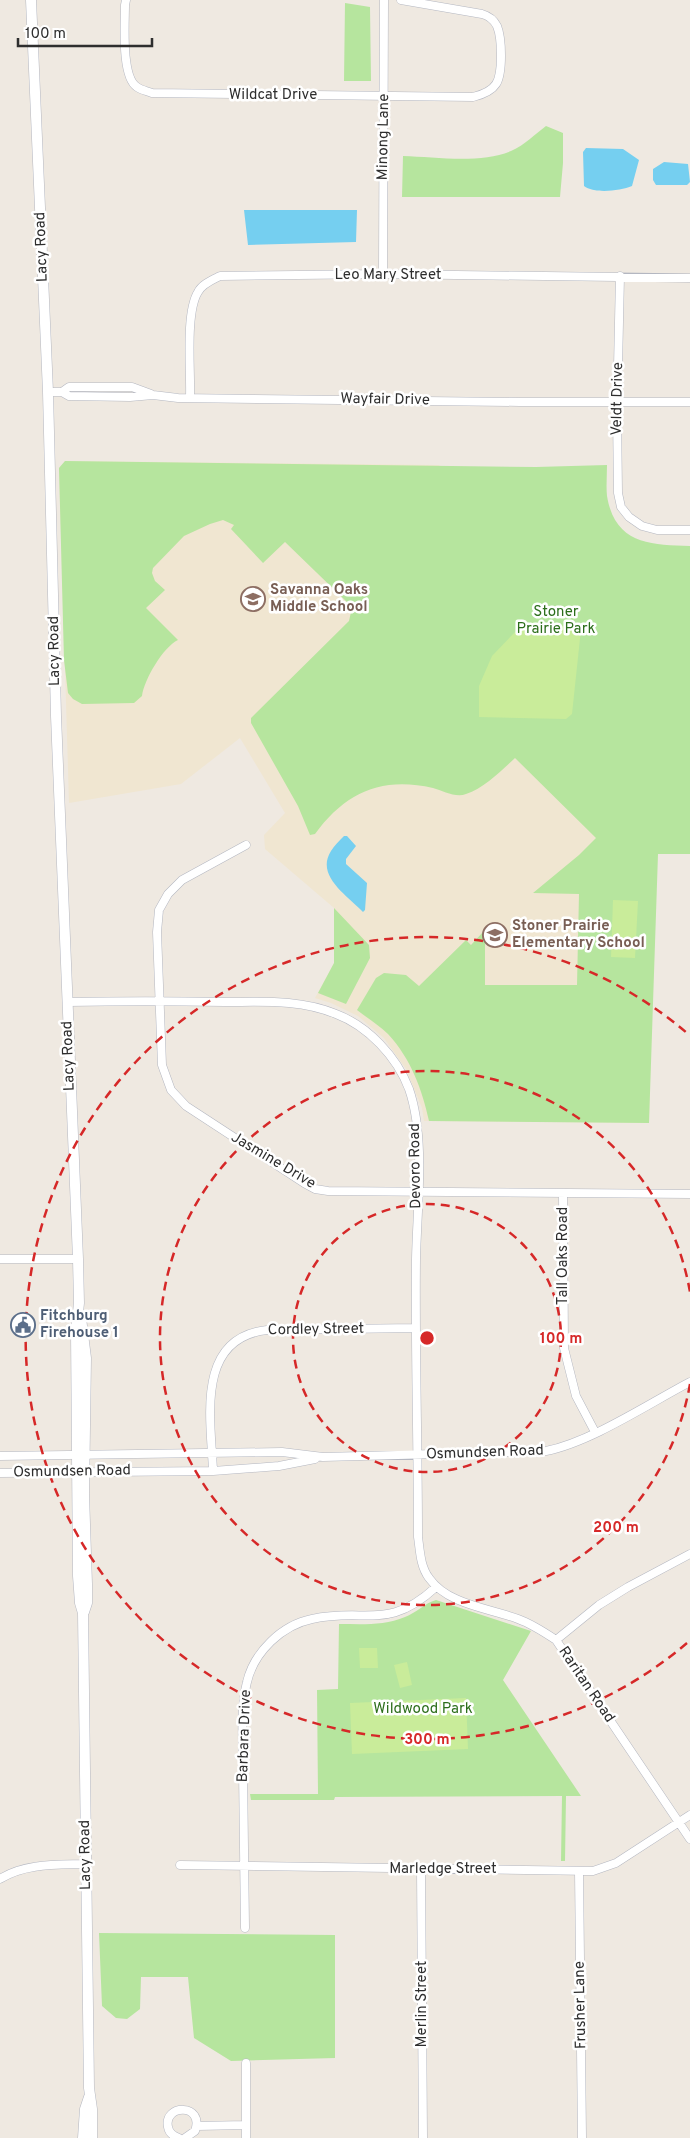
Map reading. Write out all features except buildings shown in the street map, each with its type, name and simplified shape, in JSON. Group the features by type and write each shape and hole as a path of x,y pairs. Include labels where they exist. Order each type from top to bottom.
{"street":[{"name":"Lacy Road","path":"32,0 48,392 56,716 78,1259 76,1331 81,1456 78,1576 80,1603 84,1613 89,2096 92,2109 92,2138"},
{"name":"Wildcat Drive","path":"126,0 124,5 127,68 130,80 136,87 160,94 473,97 482,95 496,84 500,71 500,38 493,20 482,14 401,0"},
{"name":"Minong Lane","path":"383,274 384,0"},
{"name":"Leo Mary Street","path":"190,397 190,329 193,304 198,291 208,282 220,276 383,274 690,278"},
{"name":"Veldt Drive","path":"620,276 617,402 618,493 621,507 629,517 642,526 657,530 690,530"},
{"name":"Wayfair Drive","path":"48,392 62,392 69,387 132,387 153,395 190,397 520,402 690,402"},
{"name":"Jasmine Drive","path":"246,845 182,880 163,901 159,910 157,932 162,1065 165,1079 171,1090 186,1106 304,1184 315,1189 328,1191 690,1194"},
{"name":"Devoro Road","path":"67,1002 298,1003 329,1011 355,1023 377,1042 398,1067 409,1090 418,1128 416,1328 418,1537 421,1558 428,1577 436,1587"},
{"name":"Tall Oaks Road","path":"563,1194 564,1348 576,1396 595,1432"},
{"path":"0,1259 78,1259"},
{"name":"Cordley Street","path":"213,1471 210,1395 212,1379 218,1362 224,1353 240,1338 267,1330 416,1328"},
{"name":"Osmundsen Road","path":"0,1456 212,1455 282,1452 323,1457 546,1451 568,1445 690,1382"},
{"name":"Osmundsen Road","path":"0,1473 213,1471 279,1466 323,1457"},
{"path":"556,1640 599,1605 620,1591 690,1554"},
{"name":"Raritan Road","path":"436,1587 457,1599 519,1619 538,1628 556,1640 690,1839"},
{"name":"Barbara Drive","path":"245,1928 244,1696 247,1681 263,1650 281,1633 296,1624 326,1617 389,1615 413,1605 436,1587"},
{"name":"Marledge Street","path":"180,1865 593,1870 616,1862 690,1815"},
{"path":"0,1879 26,1868 86,1864"},
{"name":"Merlin Street","path":"421,1869 423,2138"},
{"name":"Frusher Lane","path":"580,1871 582,2138"},
{"path":"246,2063 246,2138"},
{"name":"Lacy Road","path":"83,2138 85,2109 89,2096"},
{"path":"179,2138 171,2133 168,2120 174,2112 183,2109 192,2113 197,2126 192,2135 185,2138"},
{"path":"197,2126 246,2125"}],"shaded area":[{"path":"65,461 439,465 658,736 649,1123 424,1121 422,1108 406,1069 384,1038 358,1016 331,1003 315,998 334,963 334,908 265,849 264,835 285,813 240,738 181,784 69,803 59,468"}],"green space":[{"path":"345,3 370,7 371,81 344,81"},
{"path":"546,126 563,133 560,197 402,197 403,156 472,159 499,155 521,146"},
{"name":"Stoner Prairie Park","path":"65,461 536,467 607,465 607,496 611,512 626,533 636,539 661,545 690,546 690,854 658,854 649,1123 429,1121 419,1086 403,1054 388,1034 357,1010 376,978 384,973 406,975 419,986 466,940 471,945 483,932 485,934 485,985 577,985 579,894 533,893 579,855 596,838 515,758 486,783 462,795 454,795 433,788 397,784 381,786 366,791 352,798 339,808 315,834 310,835 298,806 251,723 251,718 349,621 351,612 348,603 285,542 263,563 231,529 234,525 223,520 184,536 153,568 152,573 155,581 165,590 146,608 178,640 166,649 155,665 146,681 142,696 134,703 82,704 73,699 68,693 64,660 59,468"},
{"path":"554,624 581,629 572,714 566,719 479,717 479,686 492,656 516,631"},
{"path":"613,900 638,901 635,958 611,957"},
{"path":"334,908 369,945 370,958 346,1004 318,993 334,963"},
{"name":"Wildwood Park","path":"436,1600 531,1631 503,1680 581,1796 566,1796 565,1861 561,1861 562,1796 335,1797 334,1800 251,1800 250,1794 318,1794 317,1690 338,1689 339,1624 389,1622 409,1615"},
{"path":"359,1648 377,1648 378,1668 360,1668"},
{"path":"407,1662 412,1685 400,1688 394,1665"},
{"path":"466,1698 468,1749 352,1754 350,1703"},
{"path":"99,1933 335,1935 335,2058 231,2061 194,2038 188,1977 141,1977 140,2009 127,2019 116,2018 102,2006"}],"water":[{"path":"586,148 623,149 639,160 632,186 607,191 588,189 584,186 583,152"},
{"path":"664,162 688,164 690,182 687,185 656,185 653,180 653,169"},
{"path":"244,210 357,210 356,242 248,245"},
{"path":"344,836 347,836 356,846 346,859 346,864 367,883 365,910 363,912 335,885 327,869 327,860 331,851"}],"place":[{"name":"Savanna Oaks Middle School","path":"253,599"},
{"name":"Stoner Prairie Elementary School","path":"495,935"},
{"name":"Fitchburg Firehouse 1","path":"23,1325"}]}
